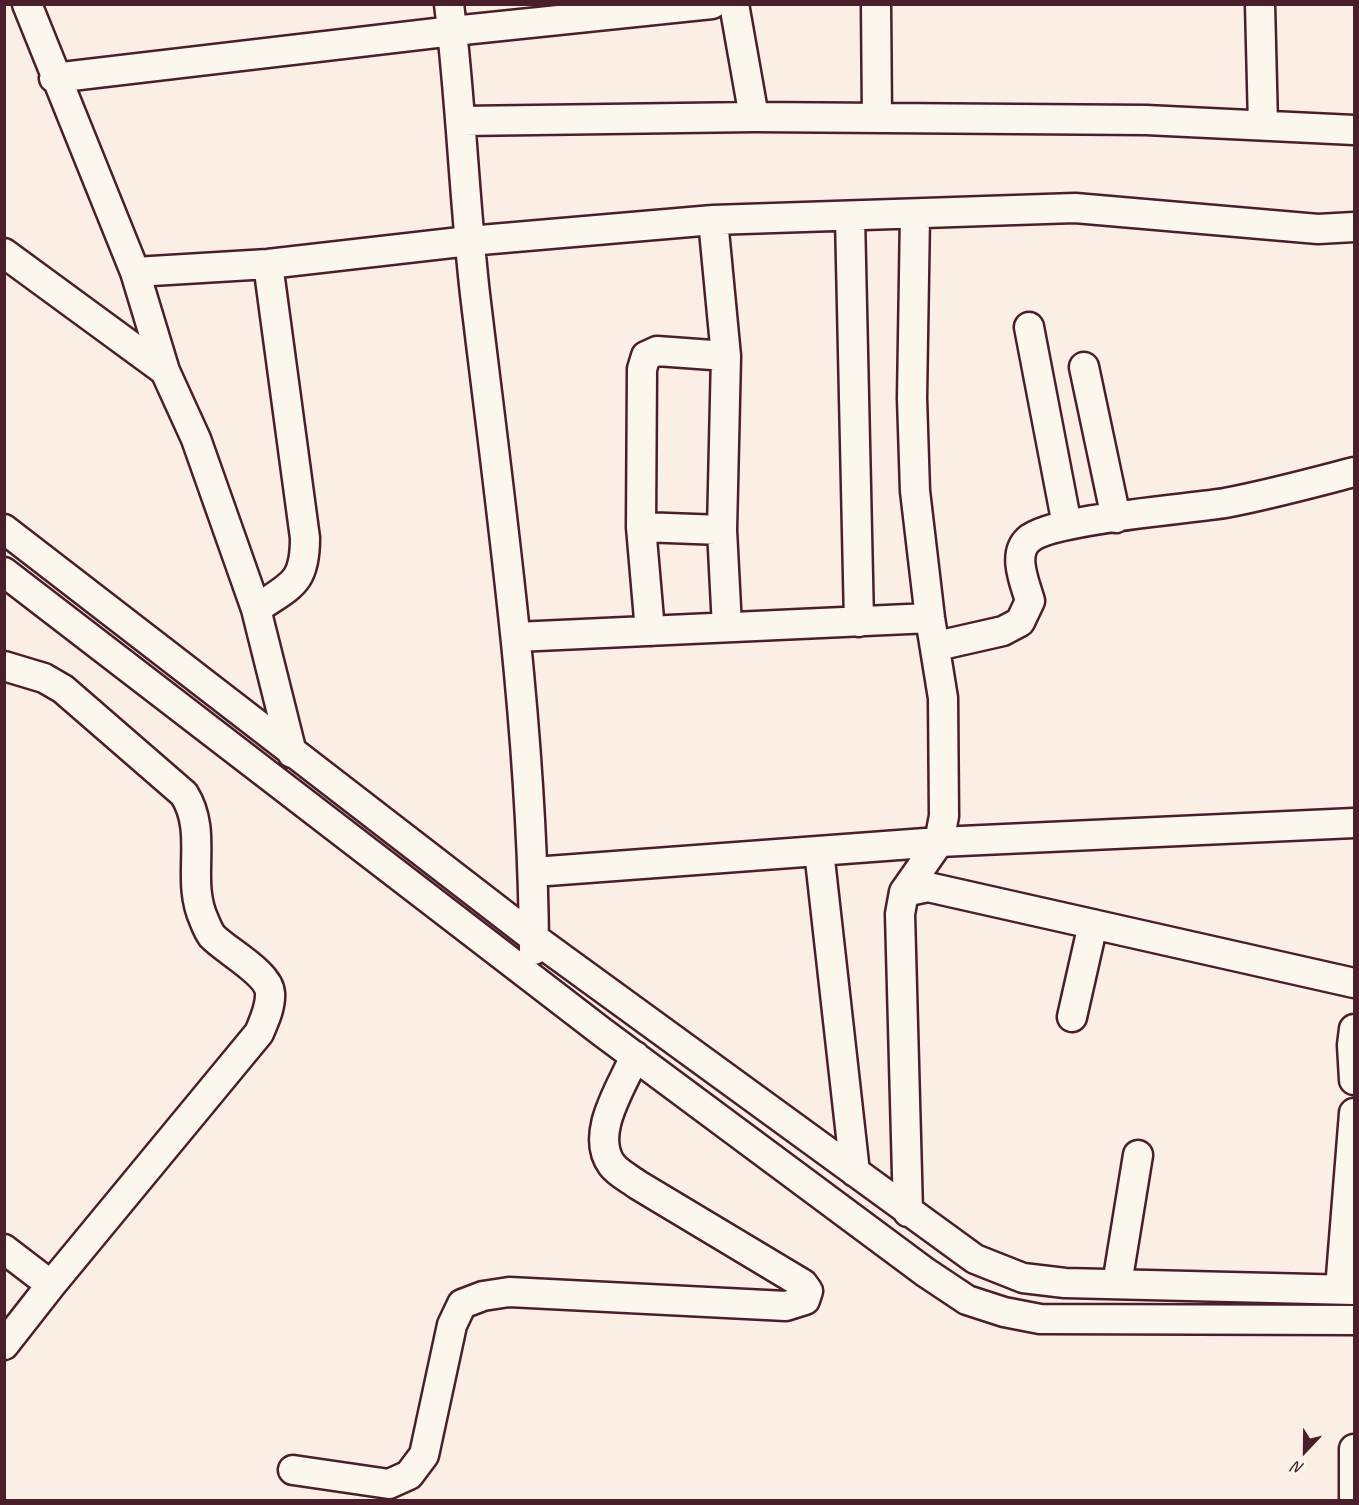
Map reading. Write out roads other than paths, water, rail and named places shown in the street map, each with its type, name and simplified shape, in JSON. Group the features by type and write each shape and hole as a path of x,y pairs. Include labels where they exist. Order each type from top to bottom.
{"street":[{"path":"27,4 54,78 135,272 165,371 196,439 256,609 292,753"},
{"path":"54,78 451,18 712,4"},
{"path":"734,4 754,117"},
{"path":"876,4 876,118"},
{"path":"1260,4 1263,125"},
{"path":"451,18 462,121 469,241 516,637 534,872 534,979"},
{"path":"462,121 754,117 1146,120 1354,130"},
{"path":"135,272 268,264 469,241 713,220 1075,208 1318,229 1354,227"},
{"path":"908,1212 900,914 904,891 939,842 944,823 943,698 937,646 930,618 915,468 912,398 915,215"},
{"path":"850,217 859,622"},
{"path":"713,220 726,356 722,530 727,627"},
{"path":"4,253 165,371"},
{"path":"256,609 291,585 301,573 305,559 305,538 268,264"},
{"path":"1029,327 1067,525"},
{"path":"650,631 641,528 642,369 646,356 657,351 674,350 726,356"},
{"path":"1084,367 1116,518"},
{"path":"937,646 1003,631 1020,622 1030,601 1021,567 1021,553 1026,541 1038,532 1067,525 1226,502 1354,472"},
{"path":"641,528 722,530"},
{"path":"4,529 534,938 908,1212 975,1259 998,1270 1023,1278 1065,1284 1347,1290 1354,1113"},
{"path":"4,572 534,979 916,1265 968,1300 1004,1312 1040,1320 1354,1320"},
{"path":"516,637 930,618"},
{"path":"4,666 44,678 63,689 184,794 193,808 197,831 196,894 201,914 211,935 264,979 270,991 270,1005 259,1033 4,1345"},
{"path":"534,872 939,842 1354,823"},
{"path":"819,850 855,1172"},
{"path":"904,891 928,887 1354,983"},
{"path":"1072,1017 1093,924"},
{"path":"1354,1029 1352,1045 1354,1080"},
{"path":"293,1470 389,1484 409,1475 424,1455 452,1325 462,1304 483,1296 509,1292 786,1306 805,1300 808,1291 803,1284 638,1185 613,1167 603,1147 605,1126 636,1056"},
{"path":"1117,1284 1138,1155"},
{"path":"4,1250 51,1285"},
{"path":"1354,1449 1354,1500"}]}
